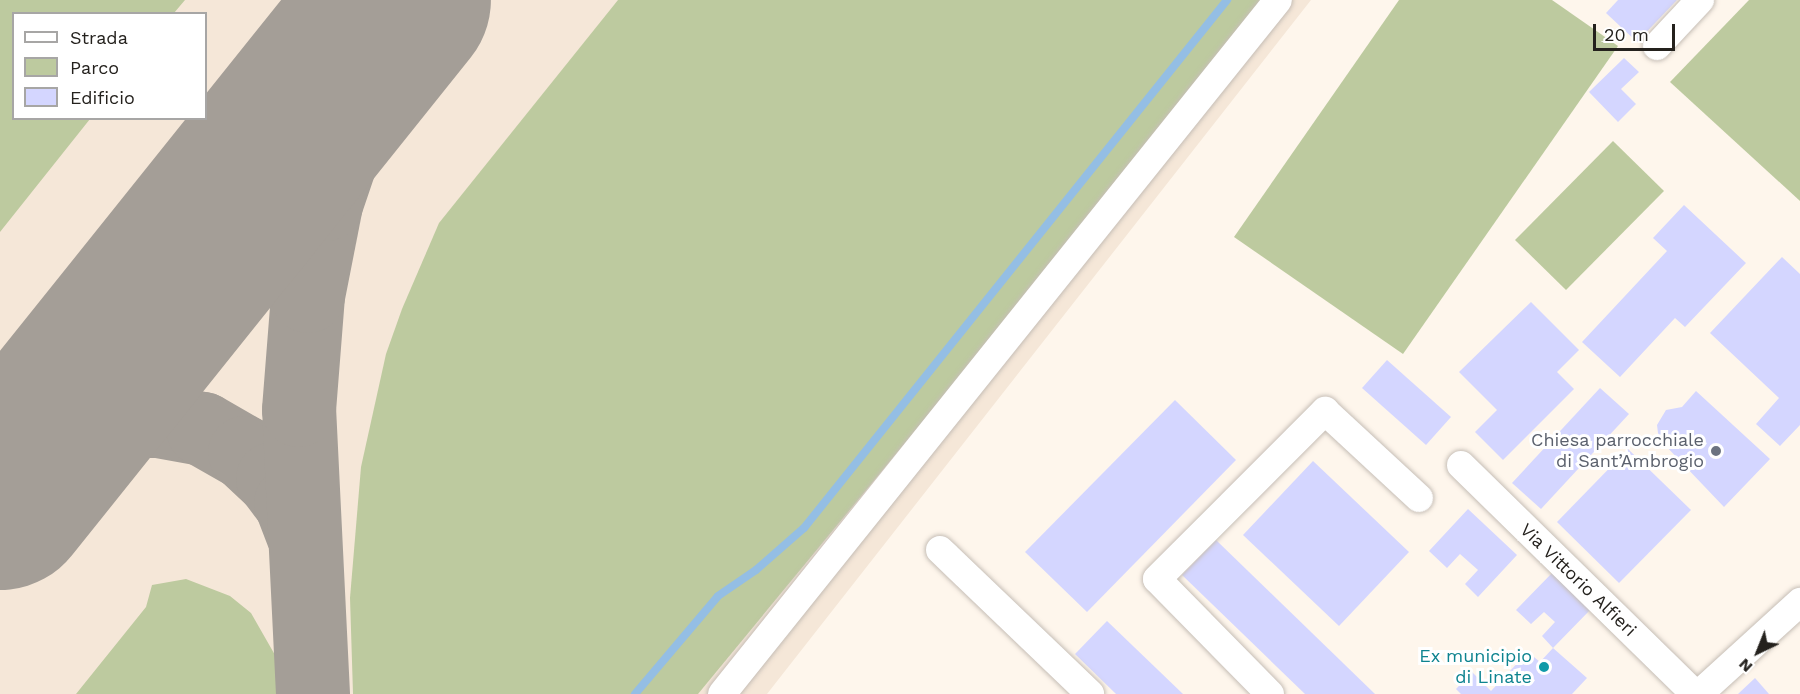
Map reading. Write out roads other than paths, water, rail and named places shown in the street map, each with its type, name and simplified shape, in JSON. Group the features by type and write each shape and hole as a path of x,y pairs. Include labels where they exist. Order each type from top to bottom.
{"street":[{"path":"722,694 1278,0"},
{"path":"1657,46 1700,0"},
{"path":"1270,694 1157,579 1325,411 1419,498"},
{"name":"Via Vittorio Alfieri","path":"1461,465 1697,694"},
{"path":"940,550 1090,694"},
{"path":"1697,694 1800,602"}],"waterway":[{"path":"635,694 718,596 756,570 804,528 1227,0"}],"place":[{"name":"Chiesa parrocchiale di Sant’Ambrogio","path":"1716,451"},
{"name":"Ex municipio di Linate","path":"1544,667"}]}
